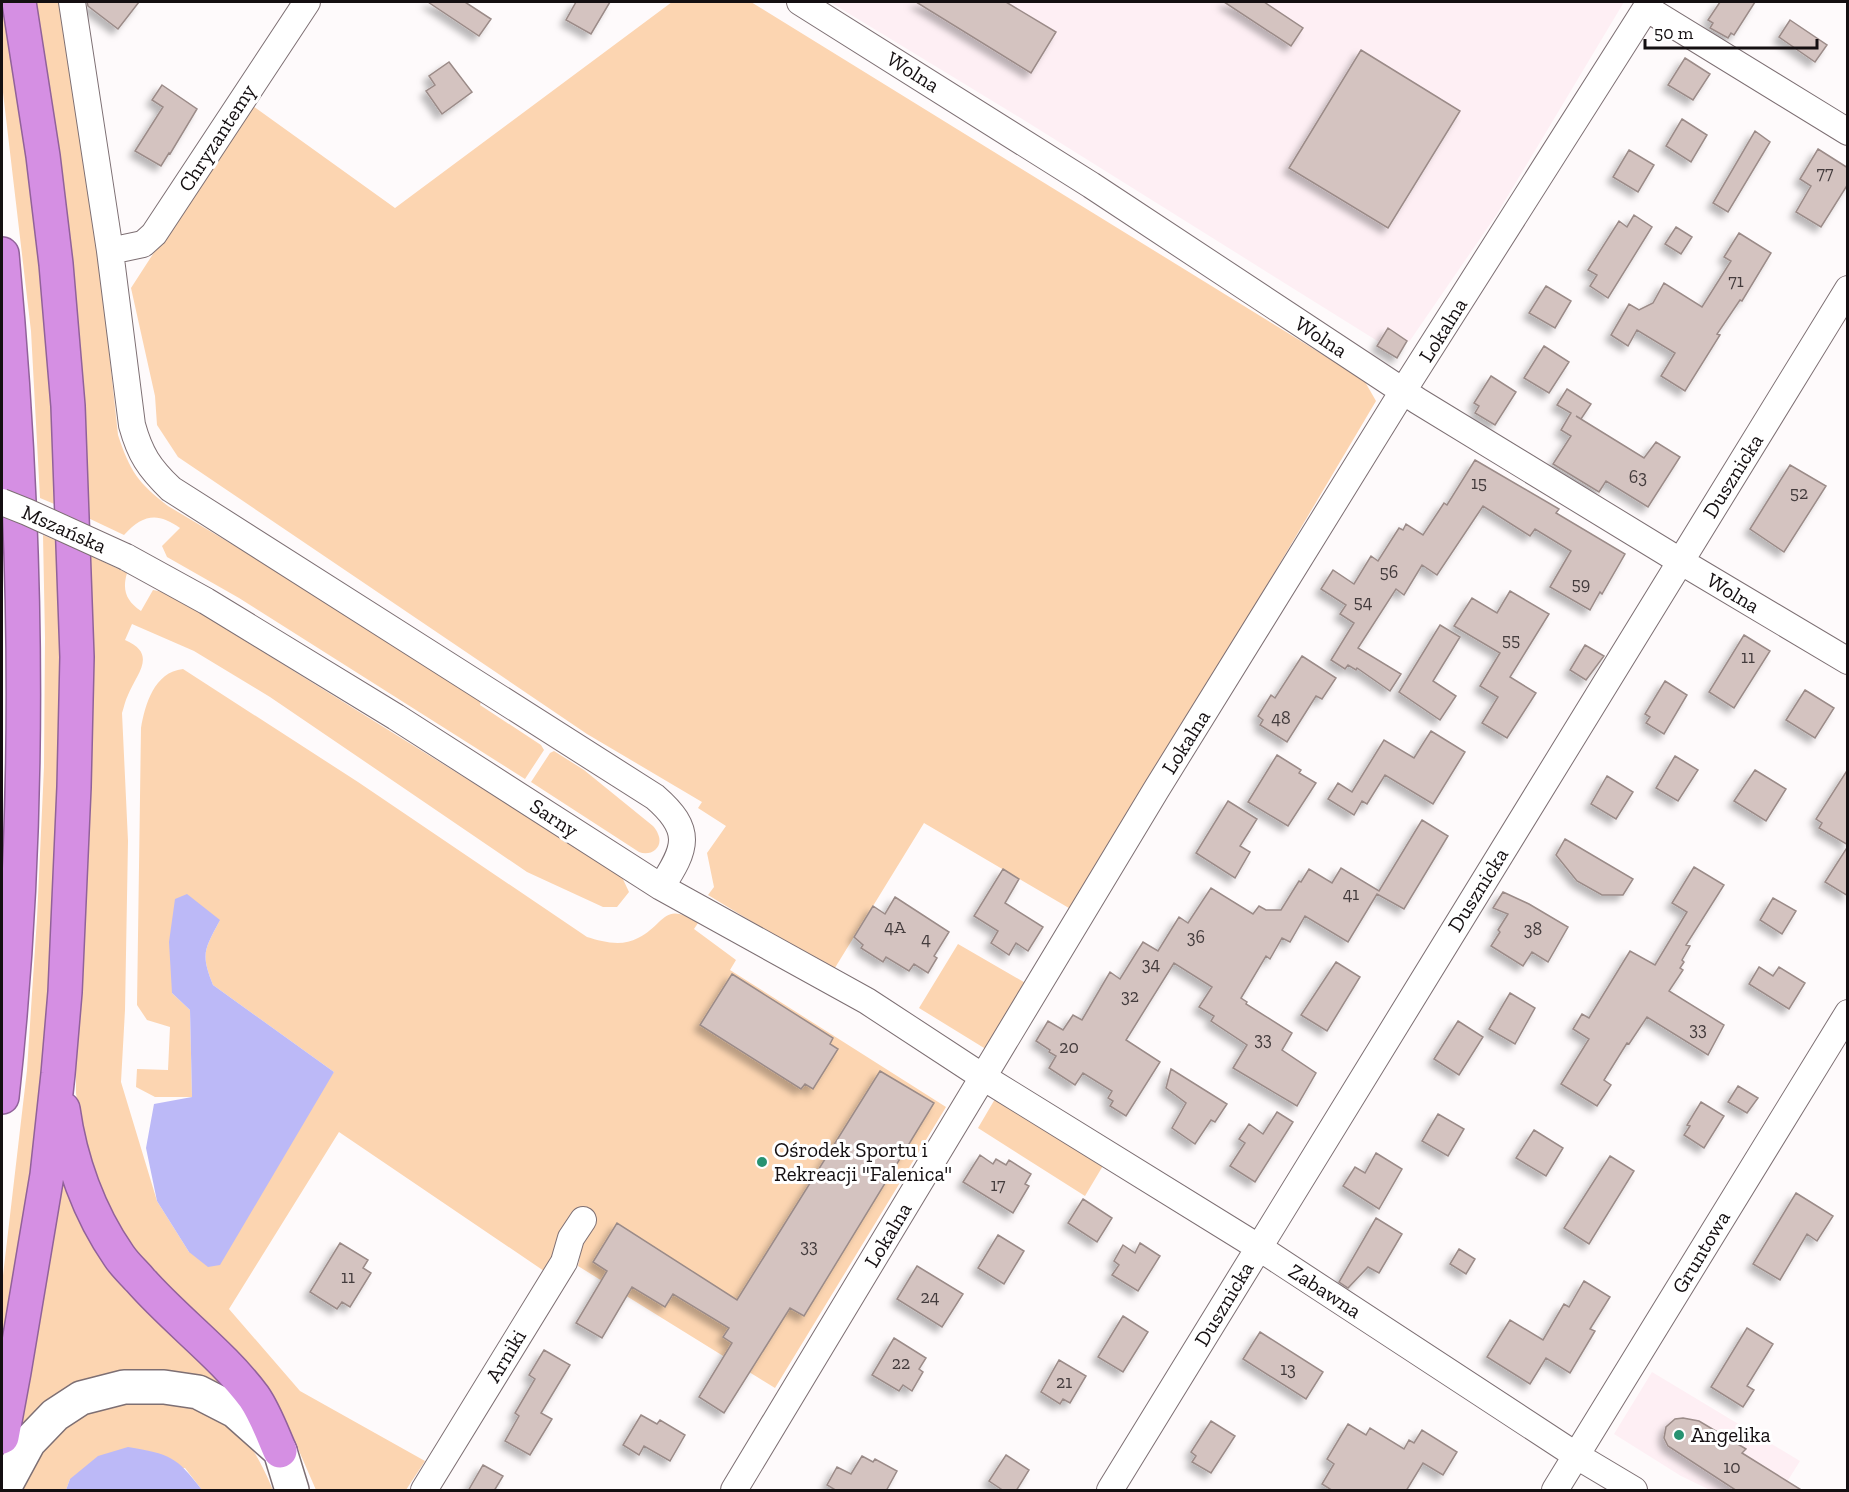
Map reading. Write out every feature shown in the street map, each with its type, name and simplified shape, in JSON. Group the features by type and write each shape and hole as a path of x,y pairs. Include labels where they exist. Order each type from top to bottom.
{"highway":[{"path":"2,1437 45,1186 58,1074 65,992 77,657 68,406 56,264 43,156 19,2"},
{"path":"2,254 17,465 23,651 17,902 2,1096"},
{"path":"58,1074 66,1134 82,1186 100,1224 120,1257 155,1297 210,1349 254,1398 268,1422 280,1451"}],"main road":[{"path":"3,1491 29,1442 55,1415 81,1398 124,1387 164,1387 198,1392 235,1411 280,1451 292,1491"}],"street":[{"path":"72,2 110,251 132,425 138,446 146,462 180,495 655,797 676,818 684,843 671,872 661,887"},
{"name":"Chryzantemy","path":"110,251 143,244 154,234 307,2"},
{"name":"Wolna","path":"800,2 1091,185 1403,392 1848,661"},
{"path":"1648,5 1848,132"},
{"name":"Lokalna","path":"734,1491 1162,780 1403,392 1648,5"},
{"name":"Dusznicka","path":"1110,1491 1848,289"},
{"name":"Mszańska","path":"2,502 126,557"},
{"name":"Sarny","path":"126,557 206,601 396,717 661,887 867,1001 983,1077"},
{"name":"Gruntowa","path":"1555,1491 1848,1013"},
{"name":"Zabawna","path":"983,1077 1258,1248 1634,1491"},
{"name":"Arniki","path":"424,1491 564,1262 572,1238 583,1220"}],"shaded area":[{"path":"2,2 4,2 14,64 31,190 50,379 59,506 40,498 31,331 2,84"},
{"path":"33,2 62,2 94,209 118,435 136,475 168,506 367,625 481,701 480,705 541,745 544,750 525,779 239,598 167,557 162,546 180,528 172,523 158,518 144,519 124,535 86,517 73,323 61,194 54,130"},
{"path":"672,2 751,2 1364,380 1376,401 1074,911 924,823 833,971 708,895 714,887 707,853 726,826 698,808 702,802 587,734 178,457 157,425 155,396 131,288 250,104 395,208"},
{"path":"830,2 1624,2 1497,214 1409,342 1388,328 1379,342"},
{"path":"43,535 60,542 59,751 52,960 38,1117 2,1375 2,1284 27,1070 37,918 44,767"},
{"path":"87,554 127,573 125,590 132,603 141,611 153,590 163,592 191,607 621,875 629,892 617,907 603,907 527,872 270,697 194,651 132,624 125,640 141,651 143,658 140,672 127,697 122,713 128,841 125,1010 121,1082 157,1201 189,1252 334,1072 213,985 206,965 206,951 220,920 172,993 190,1010 192,1097 155,1097 136,1087 137,1069 168,1070 170,1027 147,1020 137,1005 141,728 148,700 158,683 173,671 183,669 358,782 587,937 612,943 632,941 671,914 687,916 698,923 694,929 736,960 730,970 946,1107 775,1388 578,1266 585,1232 544,1271 339,1132 229,1309 300,1391 425,1461 406,1490 316,1490 293,1437 271,1403 154,1275 113,1221 82,1138 76,1093 76,1036"},
{"path":"554,751 584,770 653,826 659,839 658,847 652,852 639,852 531,782 550,753"},
{"path":"958,944 1029,985 989,1051 919,1008"},
{"path":"995,1099 1104,1164 1085,1196 978,1128"},
{"path":"55,1158 225,1384 223,1388 186,1374 160,1370 128,1371 19,1431"},
{"path":"1652,1372 1800,1461 1782,1490 1710,1490 1681,1476 1614,1434"},
{"path":"167,1396 213,1414 235,1428 255,1453 273,1490 202,1490 185,1468 70,1479 66,1490 19,1490 32,1462 53,1435 107,1401"}],"water":[{"path":"187,894 220,920 206,951 207,965 213,985 334,1072 220,1265 208,1267 189,1252 157,1201 146,1148 154,1104 192,1097 190,1010 172,993 169,942 175,899"},
{"path":"128,1447 171,1458 202,1490 66,1490 70,1479 98,1456"}],"building":[{"path":"87,2 139,2 118,29 88,6"},
{"path":"428,2 465,2 491,19 479,36"},
{"path":"576,2 610,2 591,34 566,20"},
{"path":"916,2 1006,2 1056,32 1031,73"},
{"path":"1224,2 1264,2 1303,28 1291,46"},
{"path":"1720,2 1755,2 1734,35 1731,33 1728,38 1710,28 1713,23 1708,20"},
{"path":"1790,20 1827,45 1815,62 1779,37"},
{"path":"1361,50 1460,111 1388,228 1289,168"},
{"path":"1685,58 1710,74 1693,100 1668,85"},
{"path":"449,62 472,92 442,114 426,91 435,85 429,76"},
{"path":"162,85 197,109 161,166 135,151 163,107 152,100"},
{"path":"1682,119 1707,135 1691,162 1666,146"},
{"path":"1755,131 1770,142 1728,212 1713,203"},
{"path":"1818,149 1848,168 1848,184 1821,227 1796,212 1811,186 1800,179"},
{"path":"1629,150 1654,165 1638,192 1613,177"},
{"path":"1634,215 1652,227 1608,298 1590,286 1597,275 1588,270 1619,221 1627,227"},
{"path":"1676,227 1692,237 1681,254 1665,244"},
{"path":"1739,233 1771,253 1742,301 1740,300 1717,334 1720,335 1685,391 1661,376 1675,353 1637,330 1628,346 1611,335 1629,304 1639,310 1653,303 1664,283 1702,307 1731,261 1724,257"},
{"path":"1546,286 1571,301 1555,328 1529,313"},
{"path":"1388,328 1407,341 1397,358 1377,346"},
{"path":"1544,346 1569,362 1549,393 1524,378"},
{"path":"1491,376 1516,392 1495,425 1475,413 1479,406 1474,403"},
{"path":"1567,389 1591,404 1581,419 1576,416 1644,458 1656,442 1680,457 1648,507 1606,481 1599,492 1553,464 1571,436 1561,430 1571,413 1557,405"},
{"path":"1475,460 1559,509 1556,513 1625,554 1602,594 1600,592 1590,610 1550,587 1571,551 1535,529 1530,536 1483,506 1437,575 1422,565 1404,595 1396,589 1358,648 1401,674 1390,691 1357,668 1356,670 1348,665 1345,669 1331,660 1354,623 1340,614 1346,605 1321,589 1333,570 1354,584 1371,556 1378,561 1399,528 1403,530 1406,524 1423,535 1444,503 1447,505"},
{"path":"1790,465 1826,486 1784,552 1750,529"},
{"path":"1510,591 1549,614 1510,677 1536,693 1507,738 1482,723 1498,697 1480,686 1500,653 1454,626 1472,598 1497,613"},
{"path":"1440,625 1460,637 1433,681 1456,696 1440,720 1399,692"},
{"path":"1744,635 1770,651 1734,708 1709,692"},
{"path":"1585,645 1604,656 1586,680 1570,670"},
{"path":"1302,656 1336,678 1322,699 1316,696 1287,742 1260,725 1263,720 1258,716 1271,695 1275,698"},
{"path":"1665,681 1687,695 1664,734 1646,723 1650,717 1645,714"},
{"path":"1805,690 1834,708 1815,738 1786,720"},
{"path":"1431,731 1465,752 1433,804 1385,775 1367,804 1362,801 1354,815 1328,799 1338,783 1352,792 1384,740 1414,758"},
{"path":"1277,755 1301,770 1299,773 1316,783 1288,826 1248,802"},
{"path":"1675,756 1698,770 1678,801 1656,788"},
{"path":"1848,769 1848,845 1819,828 1822,823 1816,819"},
{"path":"1755,770 1786,789 1766,821 1734,801"},
{"path":"1607,776 1633,792 1616,819 1591,804"},
{"path":"1228,801 1257,819 1240,846 1250,852 1235,878 1196,853"},
{"path":"1422,820 1448,836 1404,909 1377,894 1348,942 1305,916 1290,942 1282,938 1270,959 1266,956 1241,998 1247,1002 1246,1004 1292,1033 1282,1050 1316,1073 1297,1106 1233,1068 1247,1045 1211,1021 1214,1016 1199,1007 1212,987 1174,963 1126,1040 1160,1062 1126,1116 1110,1106 1113,1101 1108,1098 1112,1091 1083,1073 1075,1085 1049,1068 1056,1056 1036,1041 1048,1021 1063,1030 1073,1015 1082,1020 1110,972 1120,979 1143,942 1158,951 1179,917 1188,923 1211,888 1253,914 1259,906 1266,910 1281,910 1309,869 1332,883 1341,868 1379,891"},
{"path":"1565,839 1633,879 1623,895 1602,895 1577,881 1556,855"},
{"path":"1848,846 1848,896 1825,882"},
{"path":"1694,867 1724,885 1686,945 1690,946 1682,960 1684,962 1680,968 1683,970 1669,991 1724,1025 1708,1055 1647,1017 1629,1044 1627,1043 1604,1080 1611,1085 1597,1106 1561,1084 1589,1039 1573,1029 1582,1014 1589,1018 1630,951 1655,965 1687,912 1672,903"},
{"path":"1003,869 1019,879 1005,903 1043,927 1028,951 1016,943 1009,955 991,943 998,931 974,916"},
{"path":"1503,892 1568,927 1548,962 1532,952 1523,966 1491,946 1508,914 1493,908"},
{"path":"895,897 949,932 934,956 937,958 928,973 914,964 909,971 886,957 883,962 861,948 863,945 854,937 873,906 885,914"},
{"path":"1773,898 1796,911 1782,934 1760,920"},
{"path":"1336,962 1360,977 1327,1031 1301,1015"},
{"path":"1759,967 1773,976 1779,967 1805,983 1789,1009 1749,984"},
{"path":"732,974 833,1038 830,1044 838,1049 813,1089 805,1084 801,1089 700,1025"},
{"path":"1510,993 1535,1008 1515,1044 1489,1029"},
{"path":"1458,1021 1483,1037 1459,1075 1434,1059"},
{"path":"1171,1069 1227,1104 1215,1122 1211,1120 1195,1144 1172,1128 1186,1103 1166,1088"},
{"path":"880,1071 934,1103 804,1316 790,1308 724,1413 699,1397 732,1343 723,1337 729,1328 673,1294 665,1307 632,1287 602,1338 576,1323 607,1271 593,1262 617,1223 737,1300"},
{"path":"1738,1086 1758,1098 1747,1113 1728,1102"},
{"path":"1701,1102 1724,1116 1704,1148 1684,1135 1690,1126 1687,1125"},
{"path":"1277,1112 1293,1122 1255,1182 1230,1166 1245,1143 1239,1139 1249,1124 1263,1134"},
{"path":"1438,1114 1464,1129 1448,1156 1422,1141"},
{"path":"1534,1130 1563,1148 1546,1176 1516,1158"},
{"path":"1376,1153 1402,1169 1379,1209 1343,1186 1355,1167 1365,1173"},
{"path":"980,1155 993,1164 996,1159 1006,1165 1009,1160 1031,1174 1025,1184 1029,1186 1013,1213 963,1182"},
{"path":"1610,1156 1634,1171 1589,1244 1564,1228"},
{"path":"1796,1193 1833,1216 1817,1241 1807,1234 1780,1280 1753,1264"},
{"path":"1083,1199 1112,1218 1097,1242 1068,1223"},
{"path":"1376,1218 1402,1234 1379,1273 1368,1267 1348,1288 1339,1282"},
{"path":"998,1235 1024,1251 1004,1284 978,1268"},
{"path":"340,1243 368,1260 363,1268 371,1273 350,1307 342,1302 337,1309 310,1292"},
{"path":"1140,1243 1160,1256 1138,1291 1112,1275 1119,1265 1114,1261 1123,1245 1135,1253"},
{"path":"1459,1249 1475,1259 1466,1274 1450,1264"},
{"path":"917,1266 963,1294 942,1327 897,1299"},
{"path":"1584,1281 1610,1297 1590,1329 1595,1331 1570,1373 1546,1358 1530,1384 1487,1357 1510,1320 1543,1340 1564,1304 1569,1307"},
{"path":"1123,1316 1148,1332 1123,1372 1098,1357"},
{"path":"1747,1328 1773,1344 1747,1386 1754,1390 1743,1407 1711,1387"},
{"path":"1260,1332 1323,1372 1306,1399 1243,1359"},
{"path":"894,1338 926,1358 919,1369 923,1372 912,1391 903,1385 899,1391 872,1375"},
{"path":"544,1350 570,1365 541,1413 552,1419 530,1455 505,1441 519,1416 515,1413 535,1379 529,1375"},
{"path":"1059,1360 1086,1376 1070,1403 1063,1399 1060,1404 1041,1392"},
{"path":"641,1415 657,1424 660,1420 685,1435 670,1461 644,1446 639,1455 623,1445"},
{"path":"1675,1419 1699,1421 1746,1449 1742,1453 1803,1491 1737,1491 1668,1446 1664,1438 1666,1427"},
{"path":"1211,1421 1235,1436 1211,1473 1192,1462 1196,1456 1191,1452"},
{"path":"1348,1424 1366,1435 1370,1428 1404,1449 1409,1440 1414,1443 1422,1430 1457,1452 1443,1475 1423,1463 1406,1491 1333,1491 1322,1484 1334,1464 1327,1459"},
{"path":"1006,1455 1029,1470 1016,1491 1004,1491 989,1481"},
{"path":"862,1456 873,1462 875,1459 897,1471 886,1491 837,1491 827,1485 837,1467 851,1474"},
{"path":"483,1465 503,1476 494,1491 468,1491"}],"place":[{"name":"Ośrodek Sportu i Rekreacji \"Falenica\"","path":"762,1162"},
{"name":"Angelika","path":"1679,1435"}]}
